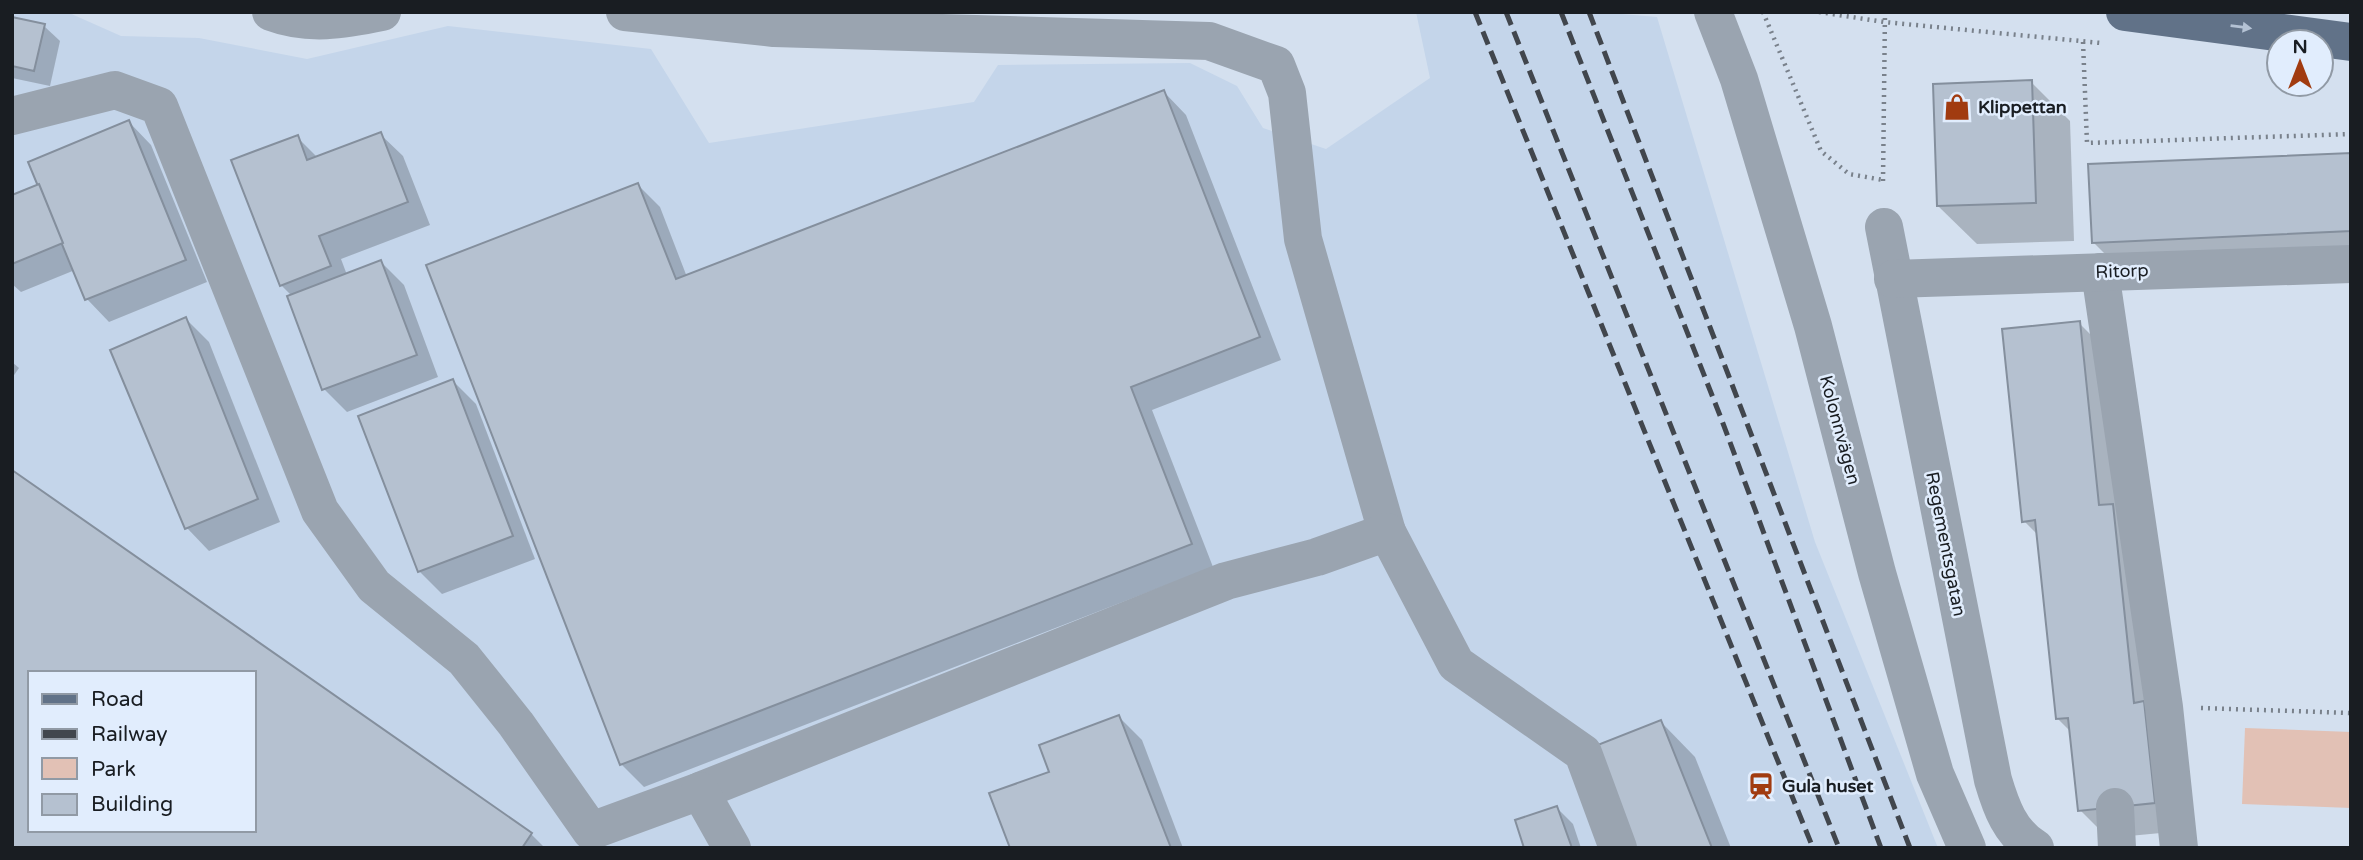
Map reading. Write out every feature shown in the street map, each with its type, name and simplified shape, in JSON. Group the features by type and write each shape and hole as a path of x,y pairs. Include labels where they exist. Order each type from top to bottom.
{"main road":[{"path":"2117,28 2351,42"}],"street":[{"path":"271,12 288,19 328,22 382,12"},
{"path":"625,12 774,28 1209,41 1276,65 1287,93 1303,239 1387,532 1456,664 1583,753 1618,848"},
{"name":"Kolonnvägen","path":"1713,12 1739,79 1813,326 1877,573 1935,774 1967,848"},
{"path":"12,116 115,90 159,106 320,511 374,586 464,659 516,724 591,831 700,791 1226,581 1317,557 1387,532"},
{"name":"Regementsgatan","path":"1884,228 1993,780 2000,806 2021,839 2035,848"},
{"name":"Ritorp","path":"1893,279 2351,264"},
{"path":"2100,272 2164,707 2179,848"},
{"path":"700,791 732,848"},
{"path":"2115,807 2117,848"}],"path":[{"path":"1763,12 1821,151 1849,174 1883,180 1885,12"},
{"path":"1819,12 1884,22 2083,42 2117,28"},
{"path":"2083,42 2087,143 2351,134"},
{"path":"2164,707 2351,713"}],"shaded area":[{"path":"12,12 67,12 121,36 199,38 307,59 448,26 651,49 709,143 974,102 998,65 1190,63 1237,86 1263,128 1326,149 1430,78 1416,12 1598,12 1657,17 1815,542 1938,848 12,848"}],"green space":[{"path":"2245,728 2351,732 2351,808 2242,804"}],"building":[{"path":"12,17 45,24 34,71 12,66"},
{"path":"2032,80 2036,203 1937,206 1933,84"},
{"path":"1164,90 1260,337 1131,387 1192,544 620,765 426,265 638,183 676,279"},
{"path":"129,120 186,260 85,300 28,162"},
{"path":"381,132 408,202 319,236 331,266 280,286 231,160 298,135 307,160"},
{"path":"2351,153 2351,231 2092,243 2088,164"},
{"path":"39,184 63,243 12,264 12,195"},
{"path":"381,260 417,355 322,390 287,296"},
{"path":"186,317 258,499 185,529 110,350"},
{"path":"2080,321 2099,505 2113,504 2134,703 2144,701 2155,803 2078,811 2068,718 2056,719 2035,520 2022,522 2002,329"},
{"path":"453,379 513,536 418,572 358,416"},
{"path":"12,470 532,833 522,848 12,848"},
{"path":"1119,715 1171,848 1010,848 989,793 1049,772 1039,745"},
{"path":"1661,720 1712,848 1635,848 1595,746"},
{"path":"1557,806 1572,848 1524,848 1515,820"}],"railway":[{"path":"1475,12 1813,848"},
{"path":"1506,12 1839,848"},
{"path":"1561,12 1721,418 1881,848"},
{"path":"1589,12 1910,848"}],"place":[{"name":"Klippettan","path":"1957,107"},
{"name":"Gula huset","path":"1761,786"}]}
